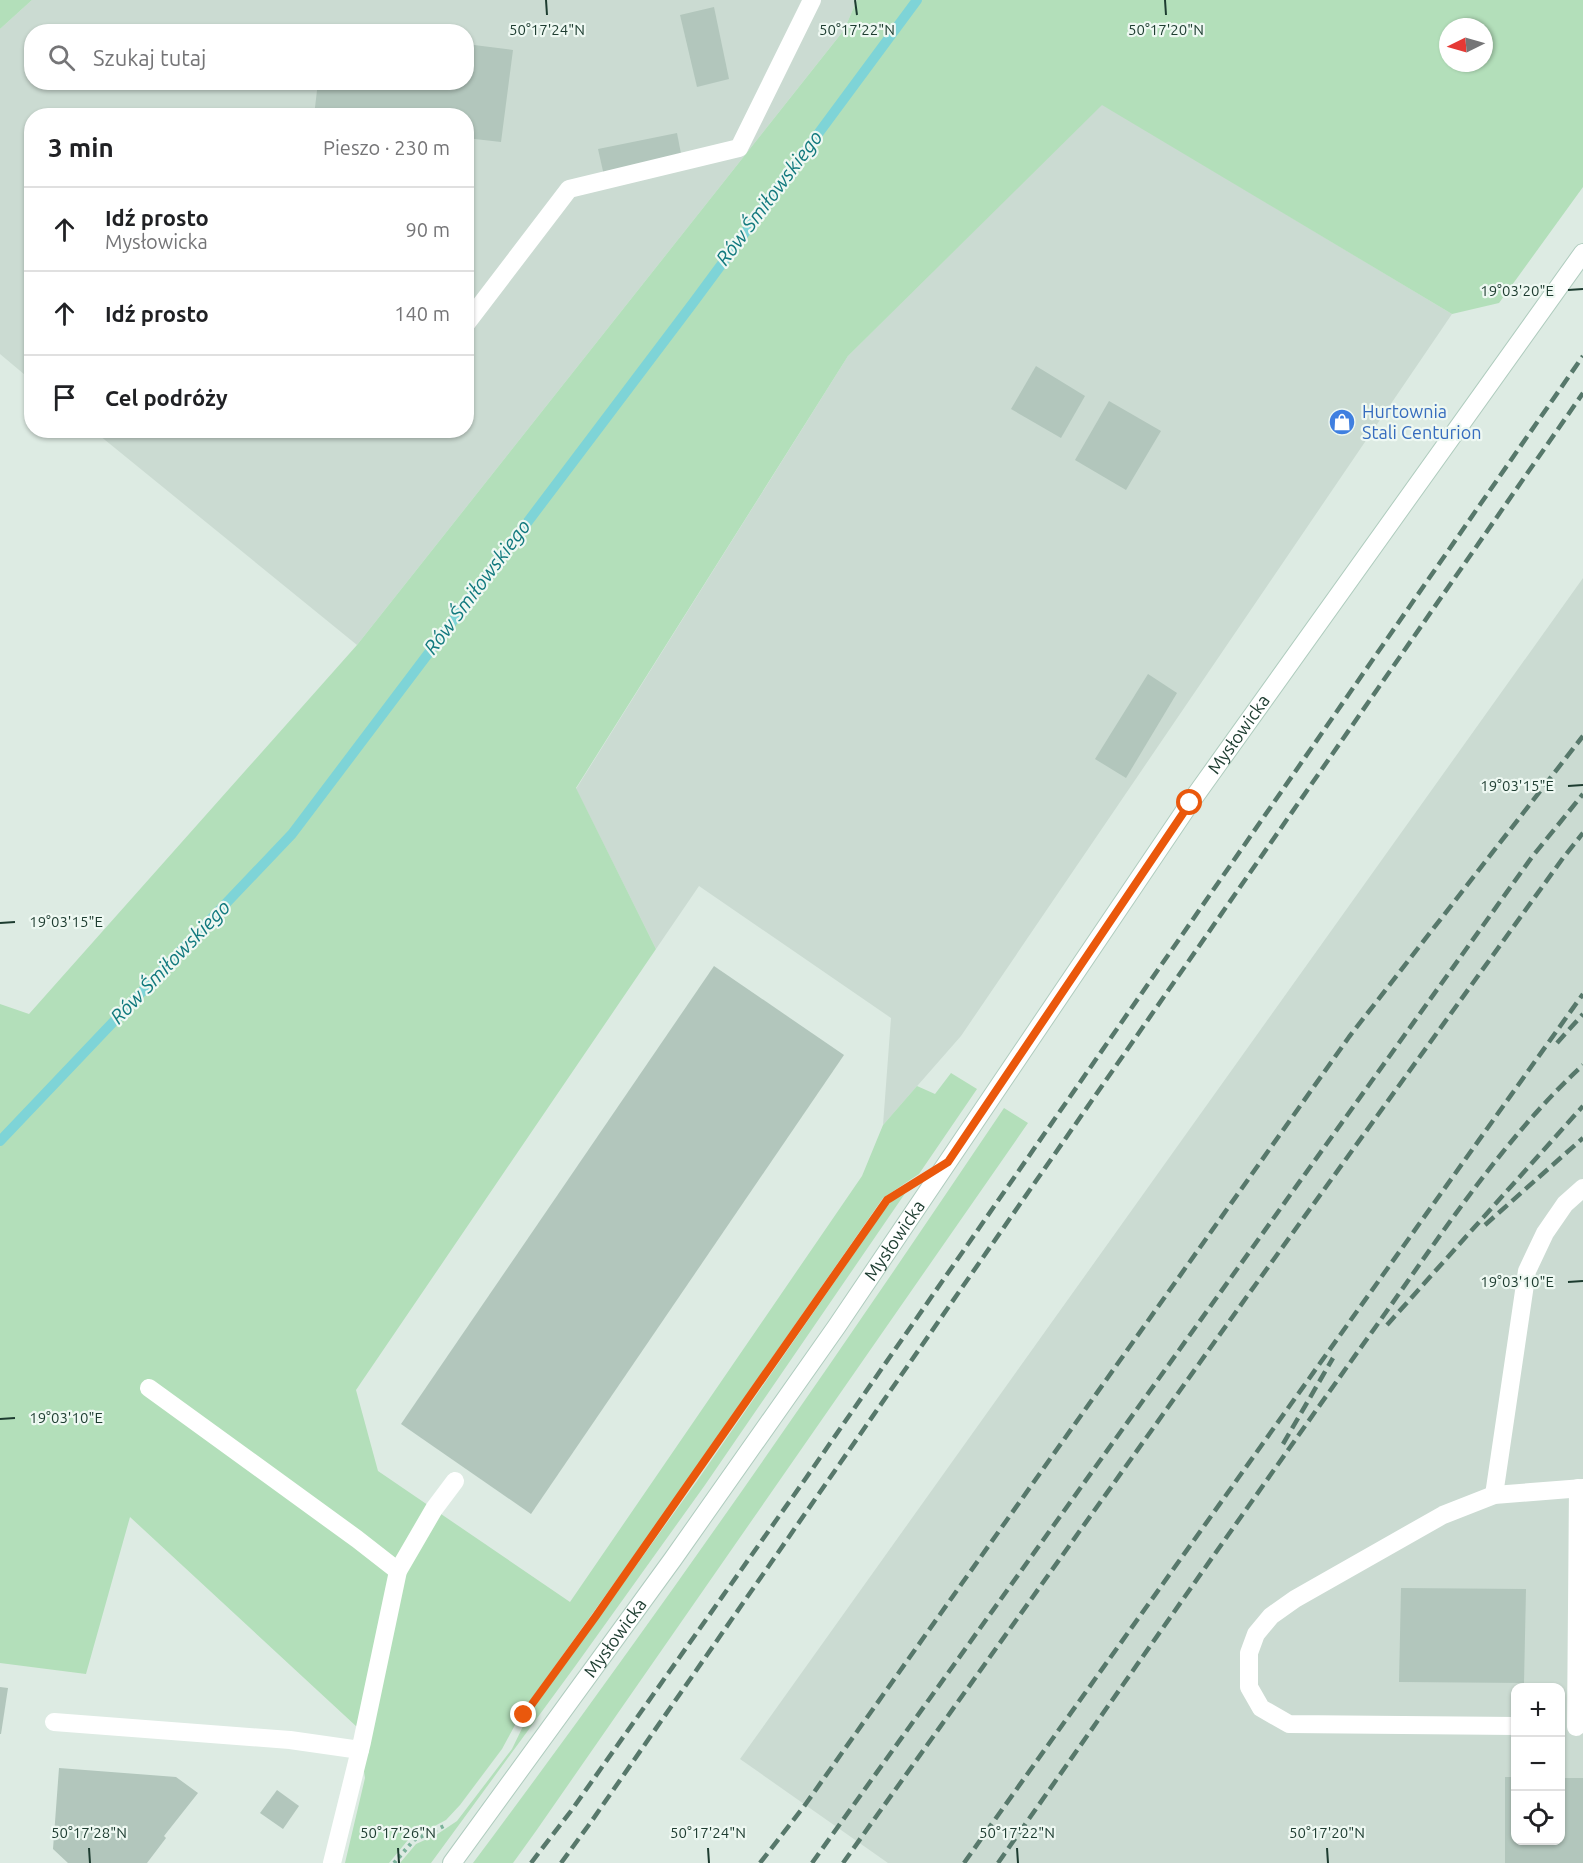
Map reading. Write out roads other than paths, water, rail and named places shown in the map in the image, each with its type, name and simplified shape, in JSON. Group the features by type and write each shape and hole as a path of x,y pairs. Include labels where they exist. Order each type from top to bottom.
{"street":[{"path":"474,313 568,189 739,148 812,0"},
{"name":"Mysłowicka","path":"452,1863 673,1559 816,1355 1190,803 1583,253"},
{"path":"1494,1494 1527,1271 1545,1233 1565,1204 1583,1188"},
{"path":"149,1388 398,1571"},
{"path":"332,1863 360,1750 398,1571 434,1509 455,1481"},
{"path":"1511,1726 1289,1724 1261,1708 1249,1687 1249,1653 1257,1634 1271,1616 1295,1599 1443,1515 1494,1494 1580,1488 1573,1727"},
{"path":"54,1722 290,1740 360,1750"}],"waterway":[{"name":"Rów Śmiłowskiego","path":"0,1141 292,834 693,303 917,0"}],"railway":[{"path":"531,1863 571,1811 806,1478 1583,356"},
{"path":"561,1863 1583,393"},
{"path":"760,1863 805,1805 1349,1037 1583,736"},
{"path":"812,1863 1532,857 1583,794"},
{"path":"843,1863 1248,1295 1583,833"},
{"path":"964,1863 1583,994"},
{"path":"1557,1043 1583,1014"},
{"path":"998,1863 1465,1202 1521,1130 1583,1065"},
{"path":"1387,1325 1583,1106"},
{"path":"1485,1225 1583,1138"},
{"path":"1283,1444 1333,1358"}],"place":[{"name":"Hurtownia Stali Centurion","path":"1342,422"}]}
